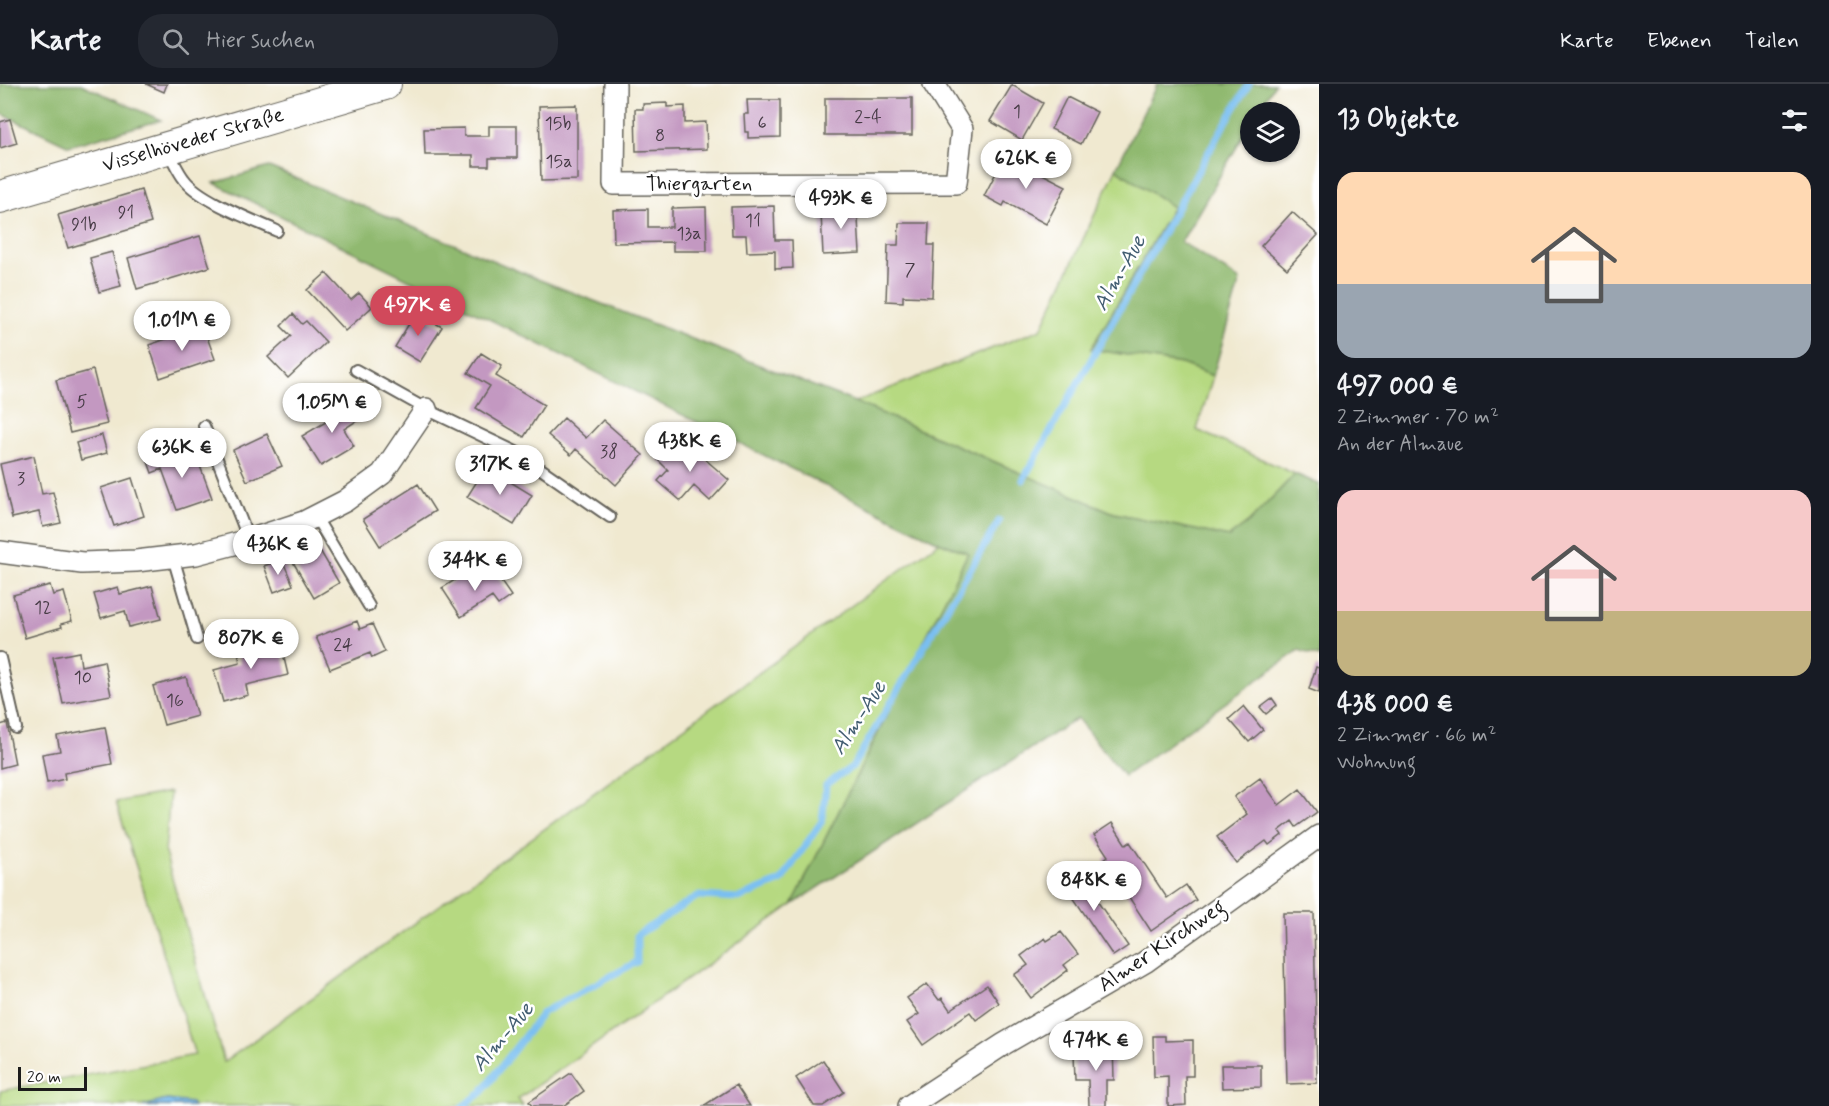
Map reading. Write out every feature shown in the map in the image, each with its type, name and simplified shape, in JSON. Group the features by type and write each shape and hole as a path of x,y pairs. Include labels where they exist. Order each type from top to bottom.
{"street":[{"name":"Visselhöveder Straße","path":"0,197 386,84"},
{"name":"Thiergarten","path":"615,84 614,184 956,183 962,129 934,84"},
{"path":"0,552 82,563 136,561 196,555 249,540 315,516 345,501 382,474 426,409"},
{"name":"Almer Kirchweg","path":"909,1106 1004,1044 1145,962 1319,836"}],"lane":[{"path":"166,148 184,180 196,190 227,208 277,231"},
{"path":"356,370 426,409 518,453 610,517"},
{"path":"204,426 249,540"},
{"path":"315,516 369,606"},
{"path":"173,557 197,639"},
{"path":"0,658 16,728"}],"green space":[{"path":"0,84 81,84 161,120 69,146 0,113"},
{"path":"1157,84 1275,84 1263,102 1240,102 1240,142 1181,242 1240,280 1213,376 1182,364 1091,349 1173,207 1116,169"},
{"path":"269,167 540,280 855,402 1114,513 1229,537 1249,522 1295,474 1319,484 1319,657 1299,650 1124,776 1077,718 792,905 968,553 939,542 214,183"},
{"path":"1116,169 1173,207 1091,349 1182,364 1213,376 1197,430 1295,474 1249,522 1229,537 1114,513 855,402 1041,329"},
{"path":"939,542 968,553 792,905 518,1099 523,1106 0,1106 0,1091 195,1055 116,802 170,792 165,853 224,1062"}],"water":[{"path":"167,1100 191,1103 193,1106 143,1106"}],"building":[{"path":"146,84 167,84 164,92"},
{"path":"1012,85 1043,103 1022,140 990,121"},
{"path":"1067,97 1097,112 1081,144 1051,129"},
{"path":"825,98 912,98 912,135 825,135"},
{"path":"747,100 780,100 780,137 748,138 748,132 745,132 744,114 748,114"},
{"path":"667,103 667,107 685,106 685,123 706,122 707,149 636,151 635,109 643,109 643,104"},
{"path":"577,105 577,180 541,181 539,106"},
{"path":"10,119 17,143 0,148 0,122"},
{"path":"489,126 517,126 517,158 489,158 489,166 473,166 473,155 425,155 424,129 464,128 464,136 489,136"},
{"path":"1011,158 1066,186 1046,224 1005,202 1003,206 984,196 999,167 1005,170"},
{"path":"141,190 151,223 68,248 58,215"},
{"path":"857,202 860,253 823,255 821,213 836,213 836,203"},
{"path":"774,206 775,240 792,240 793,268 775,269 775,251 747,252 746,235 732,235 731,207"},
{"path":"706,207 707,251 673,251 673,242 614,243 613,210 648,209 648,227 672,227 672,208"},
{"path":"1292,212 1318,235 1287,269 1261,246"},
{"path":"899,223 929,223 928,245 934,245 932,297 903,296 903,302 886,301 888,245 898,245"},
{"path":"200,236 210,267 137,289 128,258"},
{"path":"112,252 121,286 99,292 90,258"},
{"path":"326,273 351,300 359,293 372,307 345,331 307,290"},
{"path":"416,312 442,327 420,362 395,347"},
{"path":"293,314 302,324 306,321 326,342 288,378 268,357 291,336 281,326"},
{"path":"203,326 215,359 160,378 149,345"},
{"path":"481,353 502,366 496,376 544,405 524,437 476,408 490,386 468,373"},
{"path":"93,370 107,424 70,433 56,380"},
{"path":"345,397 358,420 344,429 354,446 321,466 302,436 336,416 330,405"},
{"path":"564,418 586,438 603,420 643,455 616,485 576,449 571,455 548,435"},
{"path":"267,434 282,466 247,481 233,450"},
{"path":"102,435 107,453 81,460 76,443"},
{"path":"675,442 685,452 690,446 729,480 710,501 694,486 681,501 658,481 668,470 658,460"},
{"path":"174,450 179,464 197,458 212,498 177,510 162,469 152,473 147,459"},
{"path":"34,456 42,494 53,492 61,523 43,527 39,512 12,518 0,464"},
{"path":"486,467 532,495 514,525 467,497"},
{"path":"132,478 144,516 114,526 101,488"},
{"path":"418,484 435,511 380,546 363,519"},
{"path":"318,547 339,583 314,598 293,562"},
{"path":"282,559 293,585 274,592 264,566"},
{"path":"474,568 482,581 495,573 511,596 498,605 492,597 461,617 442,588"},
{"path":"50,585 53,595 64,592 72,621 61,624 62,627 25,638 13,595"},
{"path":"152,586 161,619 129,627 125,611 101,618 94,594 118,587 120,594"},
{"path":"357,621 360,629 372,624 385,652 372,658 370,653 330,669 316,637"},
{"path":"280,641 288,675 246,685 248,695 223,702 214,670 240,663 238,652"},
{"path":"79,652 81,666 104,661 111,695 63,704 53,657"},
{"path":"1316,667 1319,668 1319,693 1309,689"},
{"path":"186,677 197,716 164,725 153,686"},
{"path":"1272,698 1277,705 1266,714 1260,707"},
{"path":"1244,706 1263,730 1249,742 1229,719"},
{"path":"7,723 15,764 0,768 0,725"},
{"path":"105,727 112,764 64,773 65,779 47,783 42,754 60,751 57,736"},
{"path":"1260,778 1279,805 1300,789 1317,812 1296,827 1292,821 1279,831 1282,835 1269,845 1266,841 1236,863 1217,837 1247,814 1234,797"},
{"path":"1112,823 1126,845 1130,842 1167,898 1186,885 1196,900 1151,931 1104,859 1108,856 1094,835"},
{"path":"1074,867 1128,946 1113,956 1060,878"},
{"path":"1283,913 1314,913 1317,1083 1287,1084"},
{"path":"1061,932 1078,954 1064,965 1068,970 1031,998 1014,975 1028,965 1021,956 1045,938 1047,941"},
{"path":"927,984 939,1000 942,998 950,1010 987,985 999,1003 976,1020 970,1012 923,1045 907,1022 919,1014 907,998"},
{"path":"1153,1036 1165,1036 1165,1041 1193,1040 1193,1076 1185,1076 1186,1105 1168,1106 1168,1076 1154,1077"},
{"path":"1099,1043 1113,1043 1114,1080 1106,1080 1106,1106 1089,1106 1088,1080 1075,1080 1074,1054 1099,1054"},
{"path":"823,1060 844,1092 823,1106 814,1106 796,1078"},
{"path":"1221,1065 1261,1065 1261,1087 1222,1088"},
{"path":"571,1073 584,1091 563,1106 532,1106 529,1102"},
{"path":"736,1085 750,1106 703,1106 719,1096"}],"waterway":[{"name":"Alm-Aue","path":"1023,480 1249,84"},
{"name":"Alm-Aue","path":"463,1106 481,1093 543,1012 637,962 637,935 698,896 739,898 781,881 822,821 826,785 853,766 999,521"}]}
